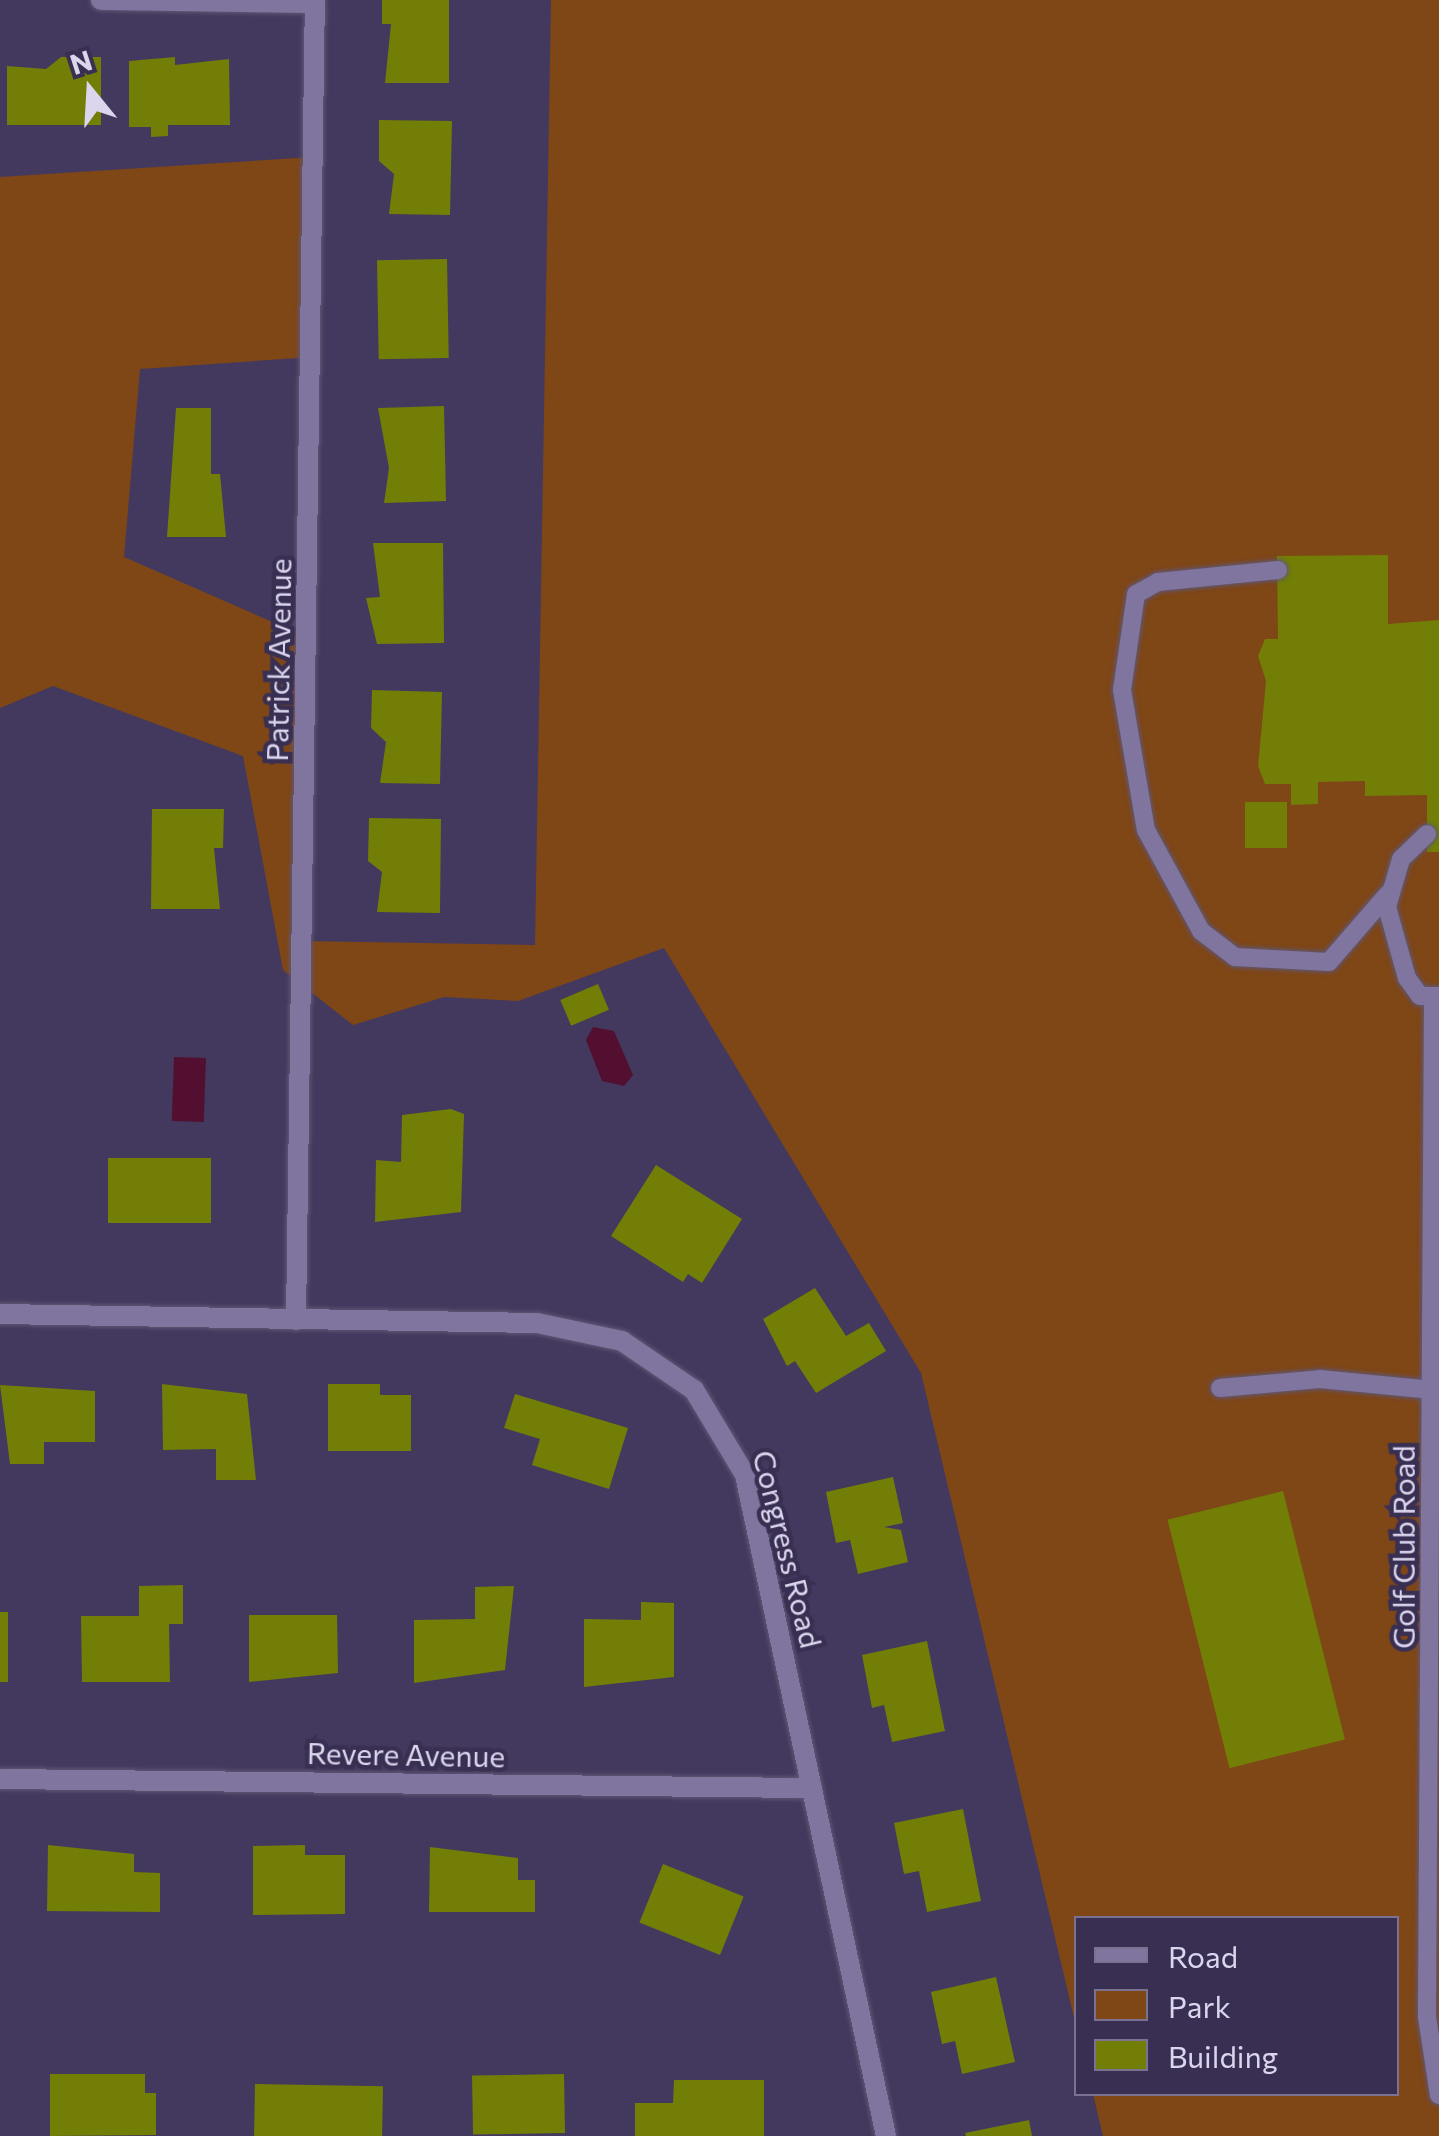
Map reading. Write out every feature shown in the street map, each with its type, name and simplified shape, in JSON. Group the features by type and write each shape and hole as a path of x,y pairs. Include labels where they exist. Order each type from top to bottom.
{"street":[{"path":"101,0 315,2"},
{"name":"Patrick Avenue","path":"296,1320 315,2"},
{"name":"Congress Road","path":"0,1314 582,1328 659,1361 694,1390 745,1474 886,2136"},
{"name":"Revere Avenue","path":"0,1779 812,1788"}],"lane":[{"path":"1278,570 1158,582 1136,594 1124,719 1146,830 1201,931 1235,957 1329,962 1388,894 1401,859 1427,834"},
{"path":"1388,894 1399,960 1420,996 1436,998"},
{"name":"Golf Club Road","path":"1436,998 1434,1730 1427,2017 1439,2095"},
{"path":"1220,1388 1320,1379 1432,1390"}],"green space":[{"path":"551,0 1439,0 1439,2136 1103,2136 1093,2096 1399,2096 1399,1916 1074,1916 1074,2018 921,1373 664,948 518,1001 444,997 353,1025 283,970 243,756 53,686 0,708 0,177 313,157 312,357 140,369 124,557 309,638 303,941 535,945"}],"shaded area":[{"path":"593,1027 614,1031 633,1075 624,1086 602,1081 586,1040"},
{"path":"174,1057 206,1058 204,1122 172,1121"}],"building":[{"path":"382,0 449,0 449,83 385,83 391,24 382,24"},
{"path":"61,57 101,57 101,125 7,125 7,66 46,69"},
{"path":"175,57 175,65 229,59 230,125 168,125 168,136 151,137 151,127 129,127 129,61"},
{"path":"379,120 452,121 450,215 389,214 394,174 379,161"},
{"path":"447,259 449,358 379,359 377,260"},
{"path":"444,406 446,501 384,503 389,468 378,408"},
{"path":"176,408 211,408 211,474 220,474 226,537 167,537"},
{"path":"373,543 443,543 444,643 377,644 366,598 380,597"},
{"path":"1388,555 1388,624 1439,620 1439,852 1427,852 1427,795 1365,796 1365,781 1318,782 1318,804 1291,805 1291,784 1265,784 1258,766 1266,681 1258,656 1265,639 1278,639 1277,556"},
{"path":"372,690 442,692 440,784 380,783 386,742 371,728"},
{"path":"1245,802 1287,802 1287,848 1245,848"},
{"path":"152,809 224,809 223,848 214,848 220,909 151,909"},
{"path":"369,818 441,819 440,913 377,912 382,872 368,861"},
{"path":"598,984 609,1010 571,1026 560,1000"},
{"path":"451,1109 464,1114 461,1212 375,1222 376,1160 401,1162 402,1115"},
{"path":"108,1158 211,1158 211,1223 108,1223"},
{"path":"656,1165 742,1219 702,1283 688,1274 683,1282 611,1236"},
{"path":"815,1288 846,1336 869,1323 886,1351 816,1393 795,1361 787,1366 763,1319"},
{"path":"162,1384 247,1394 256,1480 216,1480 216,1449 163,1450"},
{"path":"328,1384 380,1384 380,1395 411,1395 411,1451 328,1451"},
{"path":"0,1385 95,1391 95,1442 44,1442 44,1464 10,1464"},
{"path":"515,1394 628,1428 609,1489 532,1465 540,1439 504,1428"},
{"path":"893,1477 903,1523 884,1527 901,1530 908,1562 858,1574 850,1540 836,1543 826,1492"},
{"path":"1283,1491 1345,1739 1229,1768 1168,1520"},
{"path":"183,1585 183,1624 169,1624 170,1682 82,1682 81,1616 139,1616 139,1586"},
{"path":"514,1586 505,1670 414,1683 414,1620 475,1619 475,1587"},
{"path":"641,1602 674,1603 674,1677 584,1687 584,1619 641,1620"},
{"path":"0,1612 8,1612 8,1682 0,1682"},
{"path":"249,1615 337,1615 338,1673 249,1682"},
{"path":"927,1641 945,1731 892,1742 884,1705 872,1708 862,1655"},
{"path":"963,1809 981,1901 927,1912 919,1871 904,1874 894,1823"},
{"path":"48,1845 134,1854 134,1872 160,1873 160,1912 47,1911"},
{"path":"305,1845 305,1855 345,1855 345,1914 253,1915 253,1846"},
{"path":"430,1847 518,1858 518,1880 535,1880 535,1912 429,1912"},
{"path":"663,1864 744,1897 720,1955 639,1922"},
{"path":"996,1977 1015,2062 962,2074 955,2041 942,2044 931,1992"},
{"path":"50,2074 145,2074 145,2093 156,2093 156,2135 50,2136"},
{"path":"564,2074 565,2133 473,2135 472,2076"},
{"path":"674,2080 764,2080 764,2136 635,2136 635,2103 673,2103"},
{"path":"255,2084 383,2086 382,2136 254,2136"},
{"path":"1029,2120 1032,2136 965,2133"}]}
